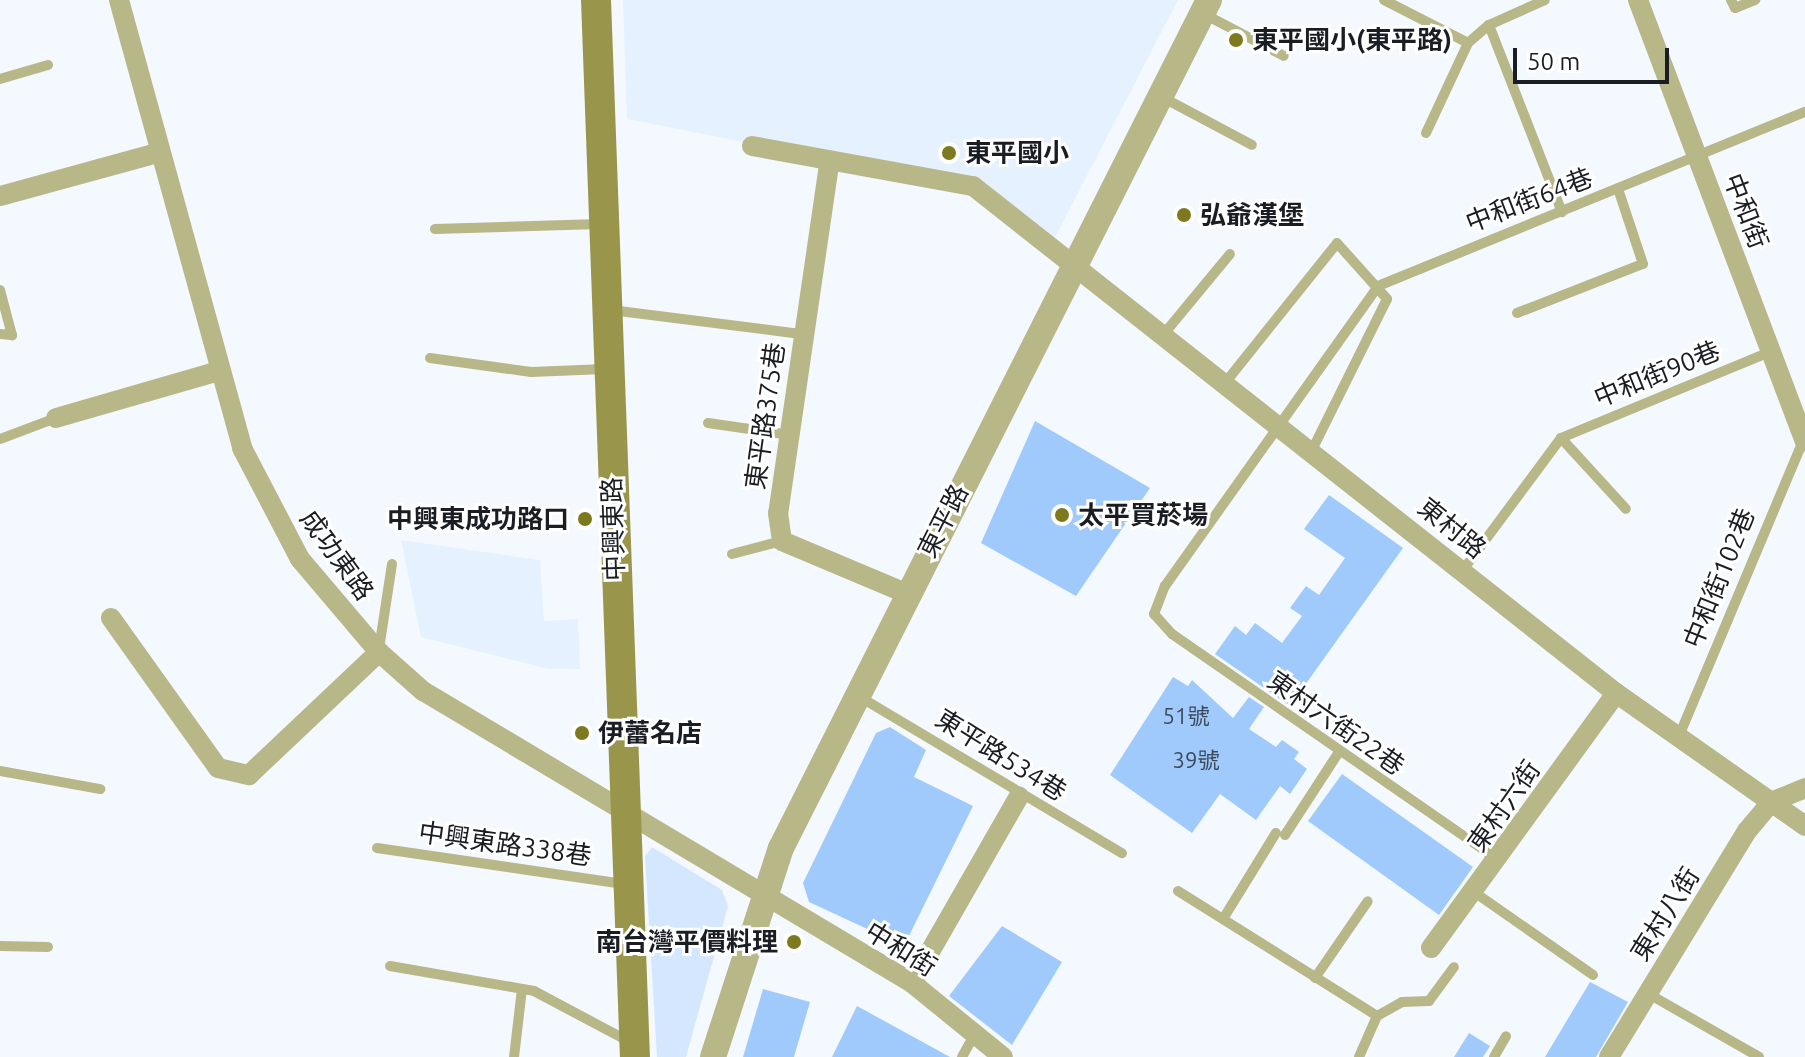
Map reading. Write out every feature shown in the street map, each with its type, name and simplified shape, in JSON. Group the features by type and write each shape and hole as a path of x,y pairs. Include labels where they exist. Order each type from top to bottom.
{"main road":[{"name":"中興東路","path":"596,0 623,807 635,1051"}],"street":[{"name":"成功東路","path":"119,0 157,153 242,448 289,542 379,652 471,724 623,807 763,898"},
{"name":"中和街","path":"1638,0 1804,440"},
{"name":"東平路","path":"713,1057 763,898 856,695 1205,6"},
{"path":"752,146 829,165 973,186 1074,262"},
{"path":"0,196 157,153"},
{"name":"東平路375巷","path":"782,541 778,513 829,165"},
{"name":"東村路","path":"1074,262 1616,693 1805,826"},
{"path":"56,418 219,371"},
{"path":"782,541 906,593"},
{"path":"111,618 218,768 249,775 379,652"},
{"name":"東村六街","path":"1431,948 1498,860 1616,693"},
{"path":"1771,802 1805,788"},
{"path":"912,983 1019,796"},
{"name":"東村八街","path":"1609,1057 1771,802"},
{"name":"中和街","path":"763,898 912,983 1003,1057"}],"lane":[{"path":"1384,0 1468,43"},
{"path":"1426,133 1468,43 1489,25 1525,4 1545,0"},
{"path":"1731,0 1735,8 1755,0"},
{"path":"1205,6 1284,56"},
{"path":"1489,25 1562,212"},
{"path":"0,79 48,65"},
{"path":"1158,95 1252,145"},
{"name":"中和街64巷","path":"1378,286 1805,112"},
{"path":"1517,313 1643,264 1618,189"},
{"path":"435,229 602,224"},
{"path":"1225,383 1337,243 1387,299 1312,450"},
{"path":"1163,335 1230,254"},
{"path":"1277,424 1378,286"},
{"path":"0,290 12,335 0,334"},
{"path":"605,309 802,334"},
{"name":"中和街90巷","path":"1561,438 1772,351"},
{"path":"430,358 531,372 607,369"},
{"path":"0,439 56,418"},
{"path":"708,423 790,435"},
{"name":"東村六街22巷","path":"1277,424 1165,586 1154,614 1339,752 1498,860"},
{"path":"1463,570 1561,438 1626,509"},
{"name":"中和街102巷","path":"1679,736 1804,440"},
{"path":"732,554 782,541"},
{"path":"379,652 392,564"},
{"name":"東平路534巷","path":"856,695 1019,796 1122,853"},
{"path":"1223,919 1339,752"},
{"path":"0,771 100,789"},
{"name":"中興東路338巷","path":"377,848 627,884"},
{"path":"1178,891 1377,1016"},
{"path":"1474,892 1593,975"},
{"path":"1315,978 1368,901"},
{"path":"0,946 48,947"},
{"path":"390,966 522,989 557,999 635,1051"},
{"path":"1359,1057 1377,1016 1402,1002 1429,1001 1454,967"},
{"path":"514,1057 522,989"},
{"path":"1647,993 1759,1057"},
{"path":"962,1057 974,1035"},
{"path":"1494,1057 1506,1036"}],"shaded area":[{"name":"東平國小","path":"623,0 1178,0 1051,245 971,187 627,119"},
{"path":"401,540 540,560 544,621 578,619 580,669 549,669 421,637"},
{"path":"652,847 722,890 728,906 686,1057 657,1057 645,856"}],"building":[{"name":"太平買菸場","path":"1035,421 1150,488 1076,596 981,543"},
{"path":"1329,495 1403,548 1290,706 1215,654 1235,626 1246,635 1255,623 1282,643 1302,616 1290,608 1306,586 1319,595 1345,558 1304,529"},
{"path":"1173,677 1188,686 1192,680 1233,718 1249,697 1264,707 1249,729 1276,747 1282,740 1299,752 1294,759 1307,769 1290,794 1280,786 1256,820 1220,794 1192,833 1110,775"},
{"path":"890,727 926,750 914,777 973,806 904,946 809,902 803,883 876,733"},
{"path":"1342,774 1473,867 1439,915 1308,821"},
{"path":"1002,926 1062,962 1012,1045 949,996"},
{"path":"1590,982 1628,1002 1596,1057 1545,1057"},
{"path":"763,989 810,1002 794,1057 743,1057"},
{"path":"857,1006 950,1057 832,1057"},
{"path":"1469,1033 1490,1046 1483,1057 1454,1057"}],"place":[{"name":"東平國小(東平路)","path":"1236,40"},
{"name":"東平國小","path":"949,153"},
{"name":"弘爺漢堡","path":"1184,215"},
{"name":"太平買菸場","path":"1062,515"},
{"name":"中興東成功路口","path":"585,519"},
{"name":"伊蕾名店","path":"582,733"},
{"name":"南台灣平價料理","path":"794,942"}]}
